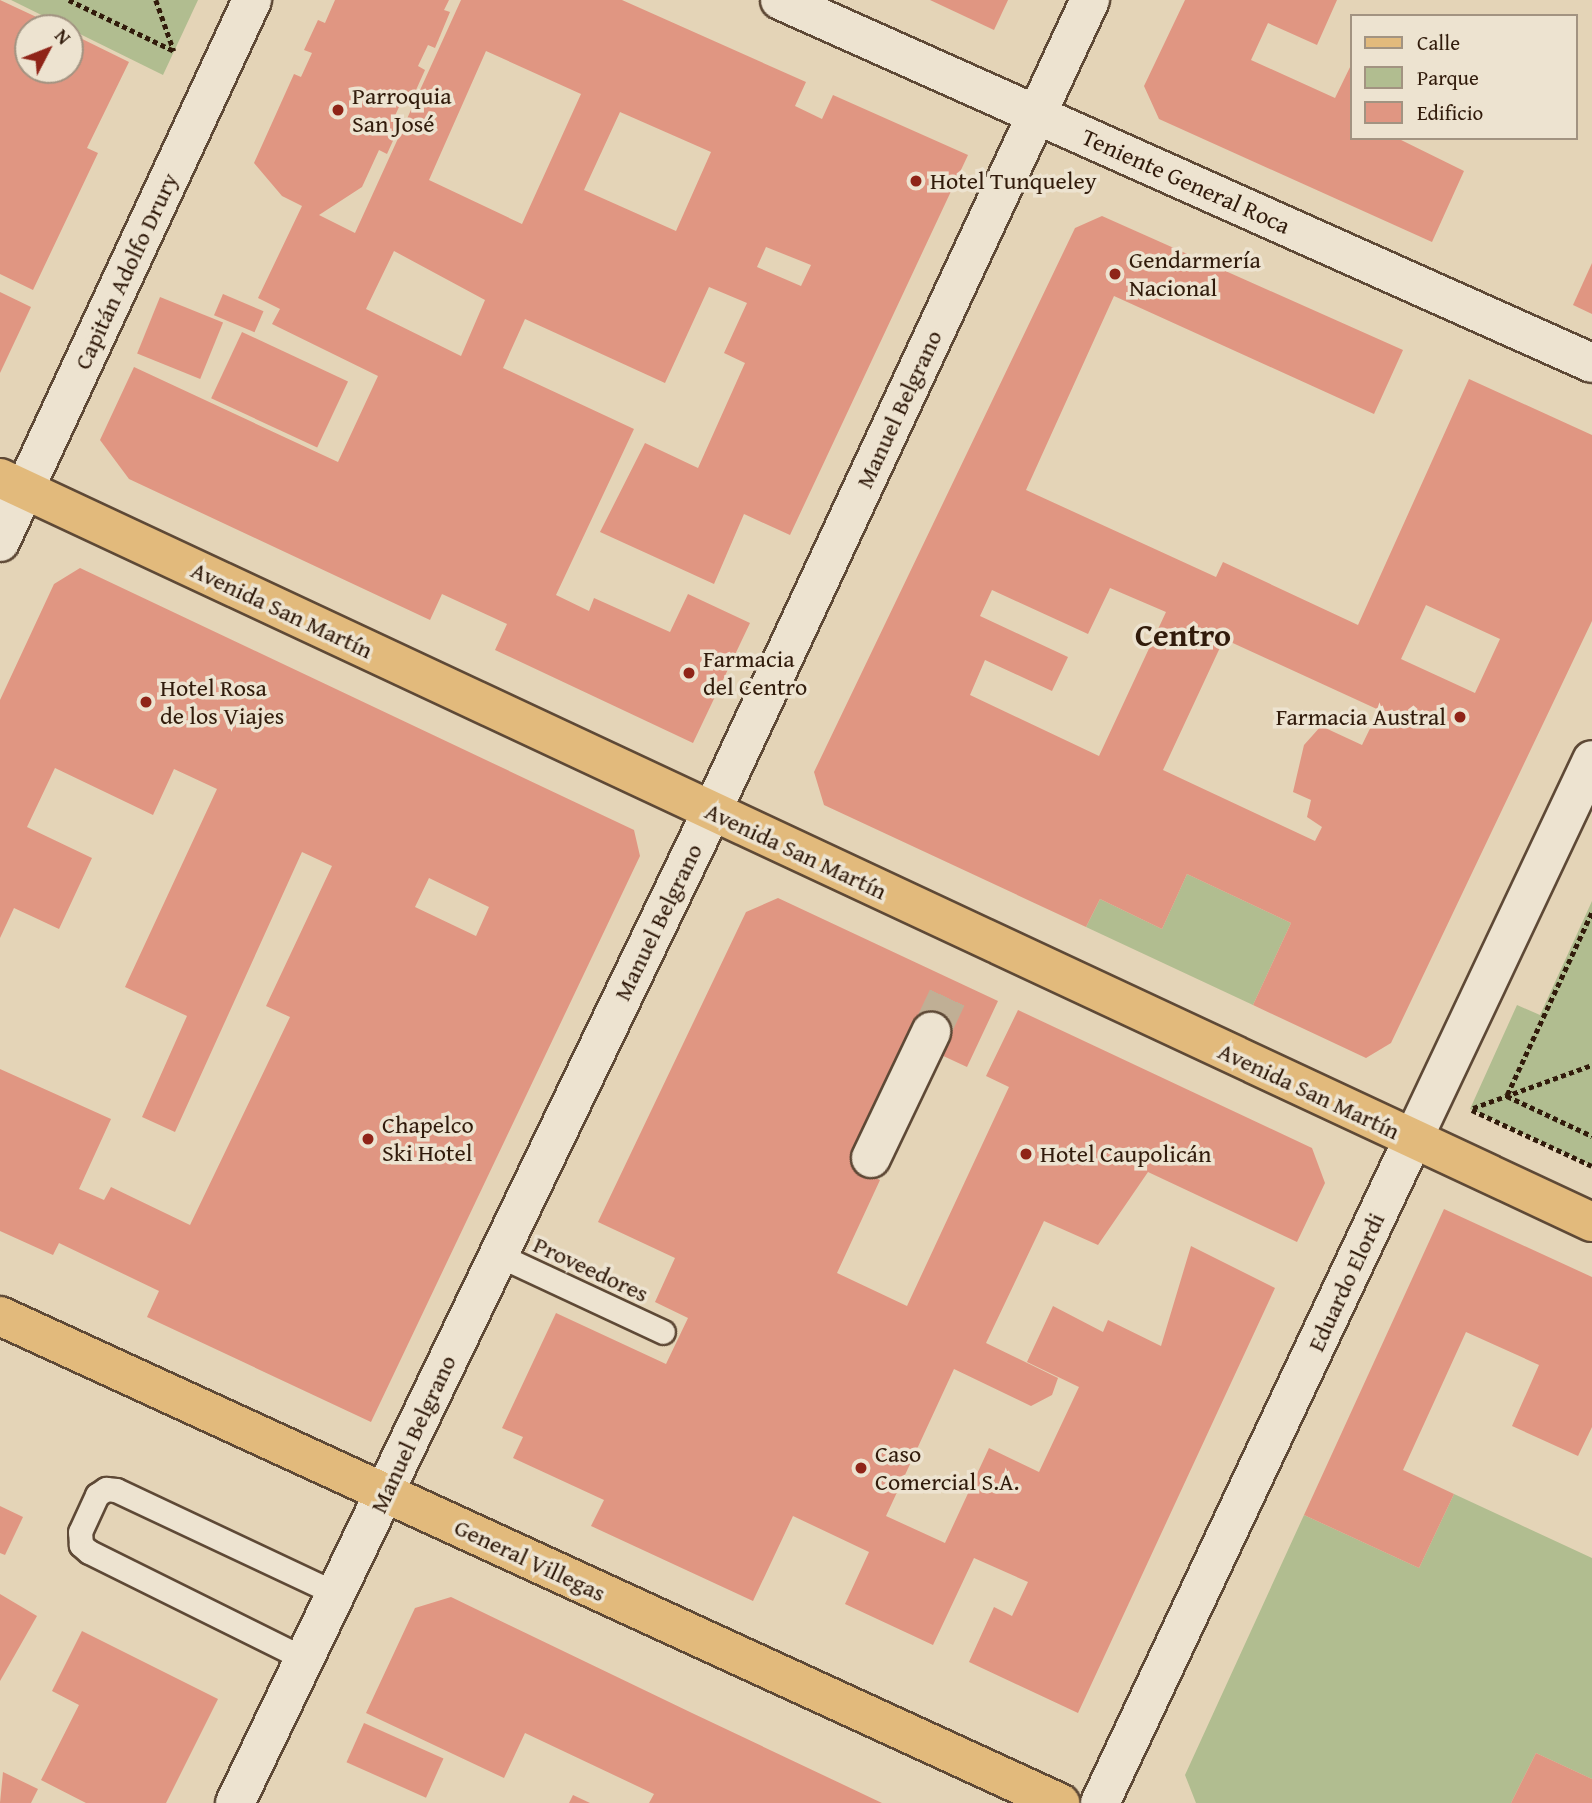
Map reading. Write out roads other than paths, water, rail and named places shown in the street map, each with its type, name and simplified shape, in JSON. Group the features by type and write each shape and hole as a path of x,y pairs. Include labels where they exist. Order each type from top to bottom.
{"main road":[{"name":"Avenida San Martín","path":"12,483 1592,1222"},
{"name":"General Villegas","path":"0,1316 1060,1803"}],"street":[{"name":"Capitán Adolfo Drury","path":"0,542 12,483 252,0"},
{"name":"Teniente General Roca","path":"780,0 1592,363"},
{"name":"Manuel Belgrano","path":"236,1803 386,1493 496,1254 712,811 1090,0"},
{"name":"Eduardo Elordi","path":"1100,1803 1592,760"},
{"path":"871,1158 931,1032"}],"lane":[{"name":"Proveedores","path":"496,1254 663,1332"},
{"path":"305,1659 89,1552 81,1545 80,1532 97,1494 106,1489 116,1490 337,1594"}],"tunnel":[{"path":"931,1032 955,981"}],"place":[{"name":"Parroquia San José","path":"338,110"},
{"name":"Hotel Tunqueley","path":"916,181"},
{"name":"Gendarmería Nacional","path":"1115,274"},
{"name":"Farmacia del Centro","path":"689,673"},
{"name":"Hotel Rosa de los Viajes","path":"146,702"},
{"name":"Farmacia Austral","path":"1460,717"},
{"name":"Chapelco Ski Hotel","path":"368,1139"},
{"name":"Hotel Caupolicán","path":"1026,1154"},
{"name":"Caso Comercial S.A.","path":"861,1468"}],"district":[{"name":"Centro","path":"1183,635"}]}
